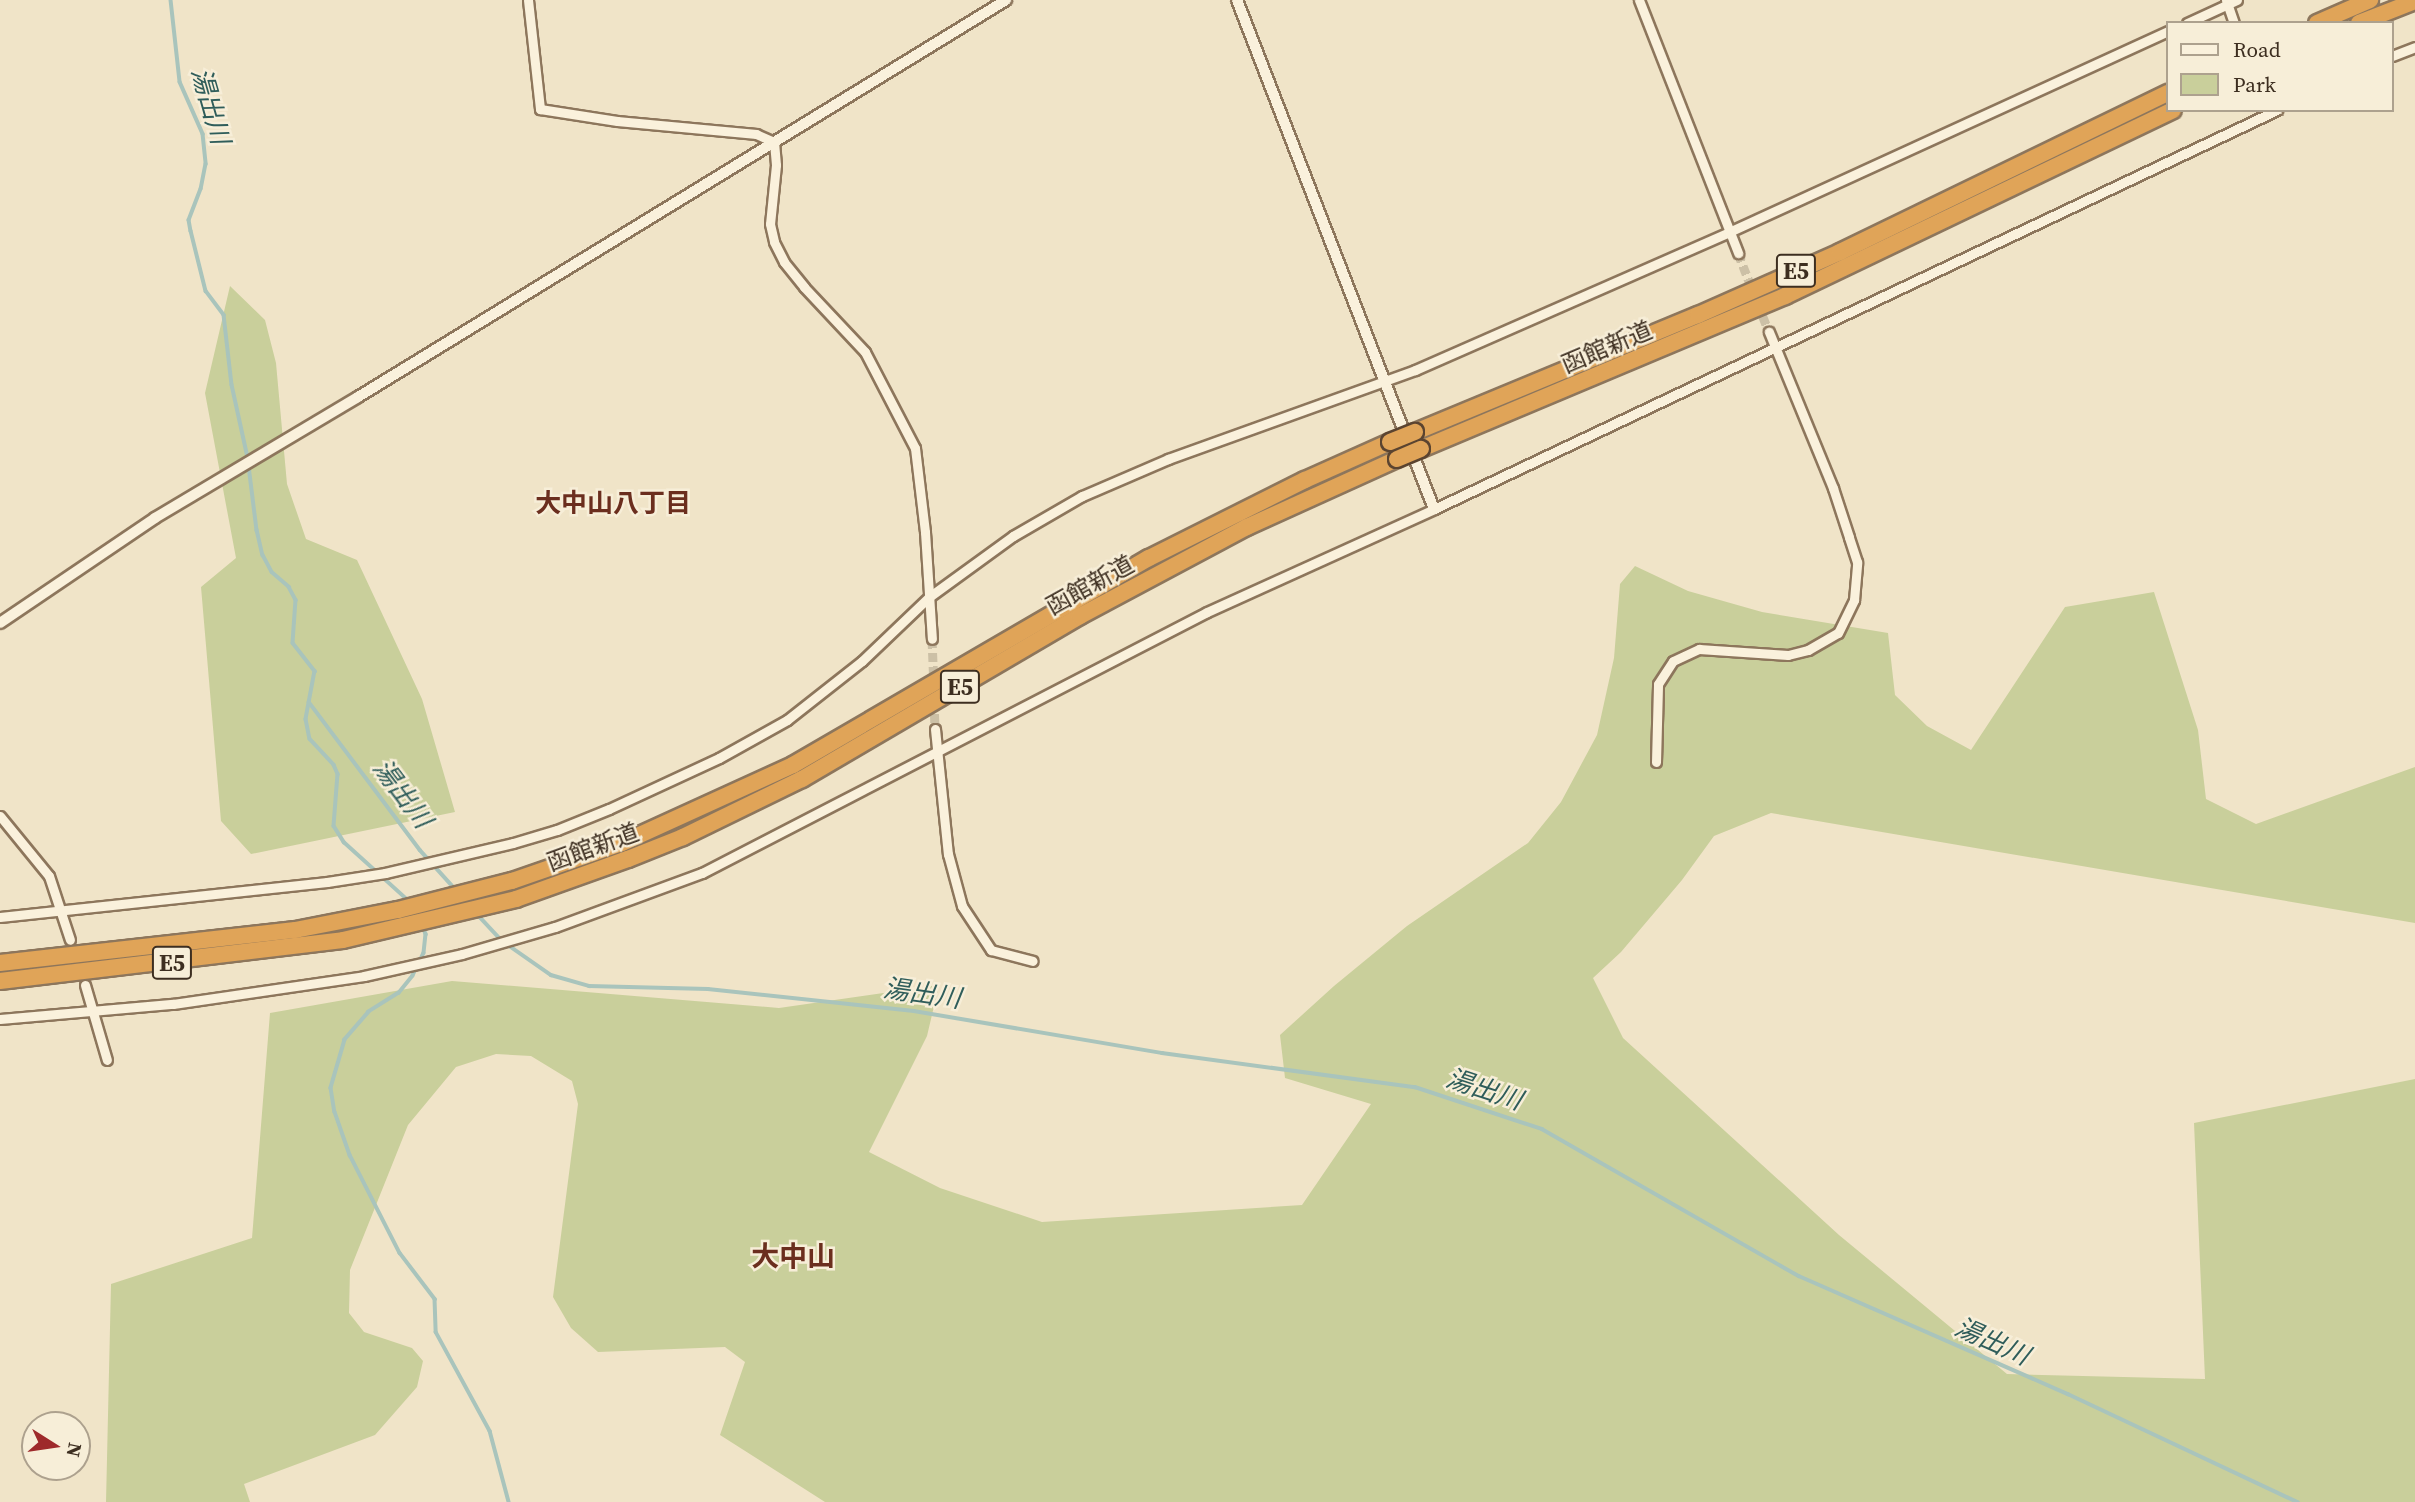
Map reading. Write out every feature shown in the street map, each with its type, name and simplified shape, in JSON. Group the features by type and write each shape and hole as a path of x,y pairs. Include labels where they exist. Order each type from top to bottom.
{"highway":[{"path":"2322,21 2370,0"},
{"path":"2365,21 2415,1"},
{"name":"函館新道","path":"0,963 235,937 339,922 454,897 512,881 676,821 793,765 1149,558 1305,480 1390,442 1674,325 1827,257 2166,94"},
{"name":"函館新道","path":"0,981 343,940 516,899 628,859 802,779 1156,574 1247,527 1397,459 1785,296 2168,112"}],"street":[{"path":"528,0 540,109 617,121 756,134 774,142"},
{"path":"0,623 155,518 358,397 1006,0"},
{"path":"1237,0 1383,384 1434,509"},
{"path":"1639,0 1738,253"},
{"path":"2191,21 2230,1 2234,21"},
{"path":"0,917 327,882 453,859 557,830 651,790 756,739 787,720 862,661 929,597 1013,536 1082,496 1168,460 1383,384 1730,233 2166,32"},
{"path":"2394,56 2415,47"},
{"path":"0,1019 173,1004 364,976 509,941 702,873 937,755 1207,612 1434,509 2273,112"},
{"path":"774,142 776,164 770,224 779,252 804,287 865,352 915,449 932,639"},
{"path":"1656,762 1658,684 1673,661 1699,649 1788,655 1808,650 1838,633 1854,600 1857,582 1853,550 1833,488 1769,332"},
{"path":"935,729 947,854 962,905 991,950 1032,961"},
{"path":"0,816 49,876 70,940"},
{"path":"85,985 107,1060"}],"green space":[{"path":"230,286 265,320 276,363 287,484 306,539 357,560 422,699 455,812 251,854 221,821 201,587 236,558 205,393"},
{"path":"1635,566 1688,591 1762,612 1888,633 1895,695 1927,726 1971,750 2065,607 2154,592 2198,730 2206,799 2256,824 2415,767 2415,923 1771,813 1714,836 1682,880 1621,952 1593,978 1623,1038 1839,1235 2007,1374 2205,1379 2194,1123 2415,1079 2415,1502 825,1502 720,1435 745,1362 725,1347 598,1352 571,1328 553,1297 578,1104 572,1081 531,1056 496,1054 456,1067 408,1125 350,1270 349,1313 364,1332 412,1348 423,1361 417,1387 375,1435 244,1484 250,1502 106,1502 111,1284 252,1238 270,1013 452,981 779,1008 939,985 927,1036 869,1152 940,1188 1042,1222 1302,1205 1371,1104 1285,1078 1280,1035 1407,926 1528,843 1561,802 1597,735 1614,658 1620,584"}],"waterway":[{"name":"湯出川","path":"171,0 180,82 203,134 206,164 201,189 189,220 191,231 206,291 224,315 232,385 248,458 257,530 263,555 272,572 289,587 296,600 293,643 315,671 306,719 310,739 334,765 338,774 334,826 344,842 409,901"},
{"name":"湯出川","path":"309,702 420,850 457,891"},
{"name":"湯出川","path":"478,915 501,940 551,975 589,986 708,989 914,1011 1162,1053 1415,1087 1542,1129 1799,1276 2068,1394 2298,1502"},
{"path":"422,925 426,934 424,953 413,976 399,993 369,1012 345,1040 331,1088 335,1112 350,1155 400,1253 435,1299 436,1332 490,1431 509,1502"}],"tunnel":[{"path":"1738,253 1769,332"},
{"path":"932,639 934,686"},
{"path":"934,700 935,729"},
{"path":"70,940 85,985"}],"district":[{"name":"大中山八丁目","path":"613,504"},
{"name":"大中山","path":"793,1256"}]}
